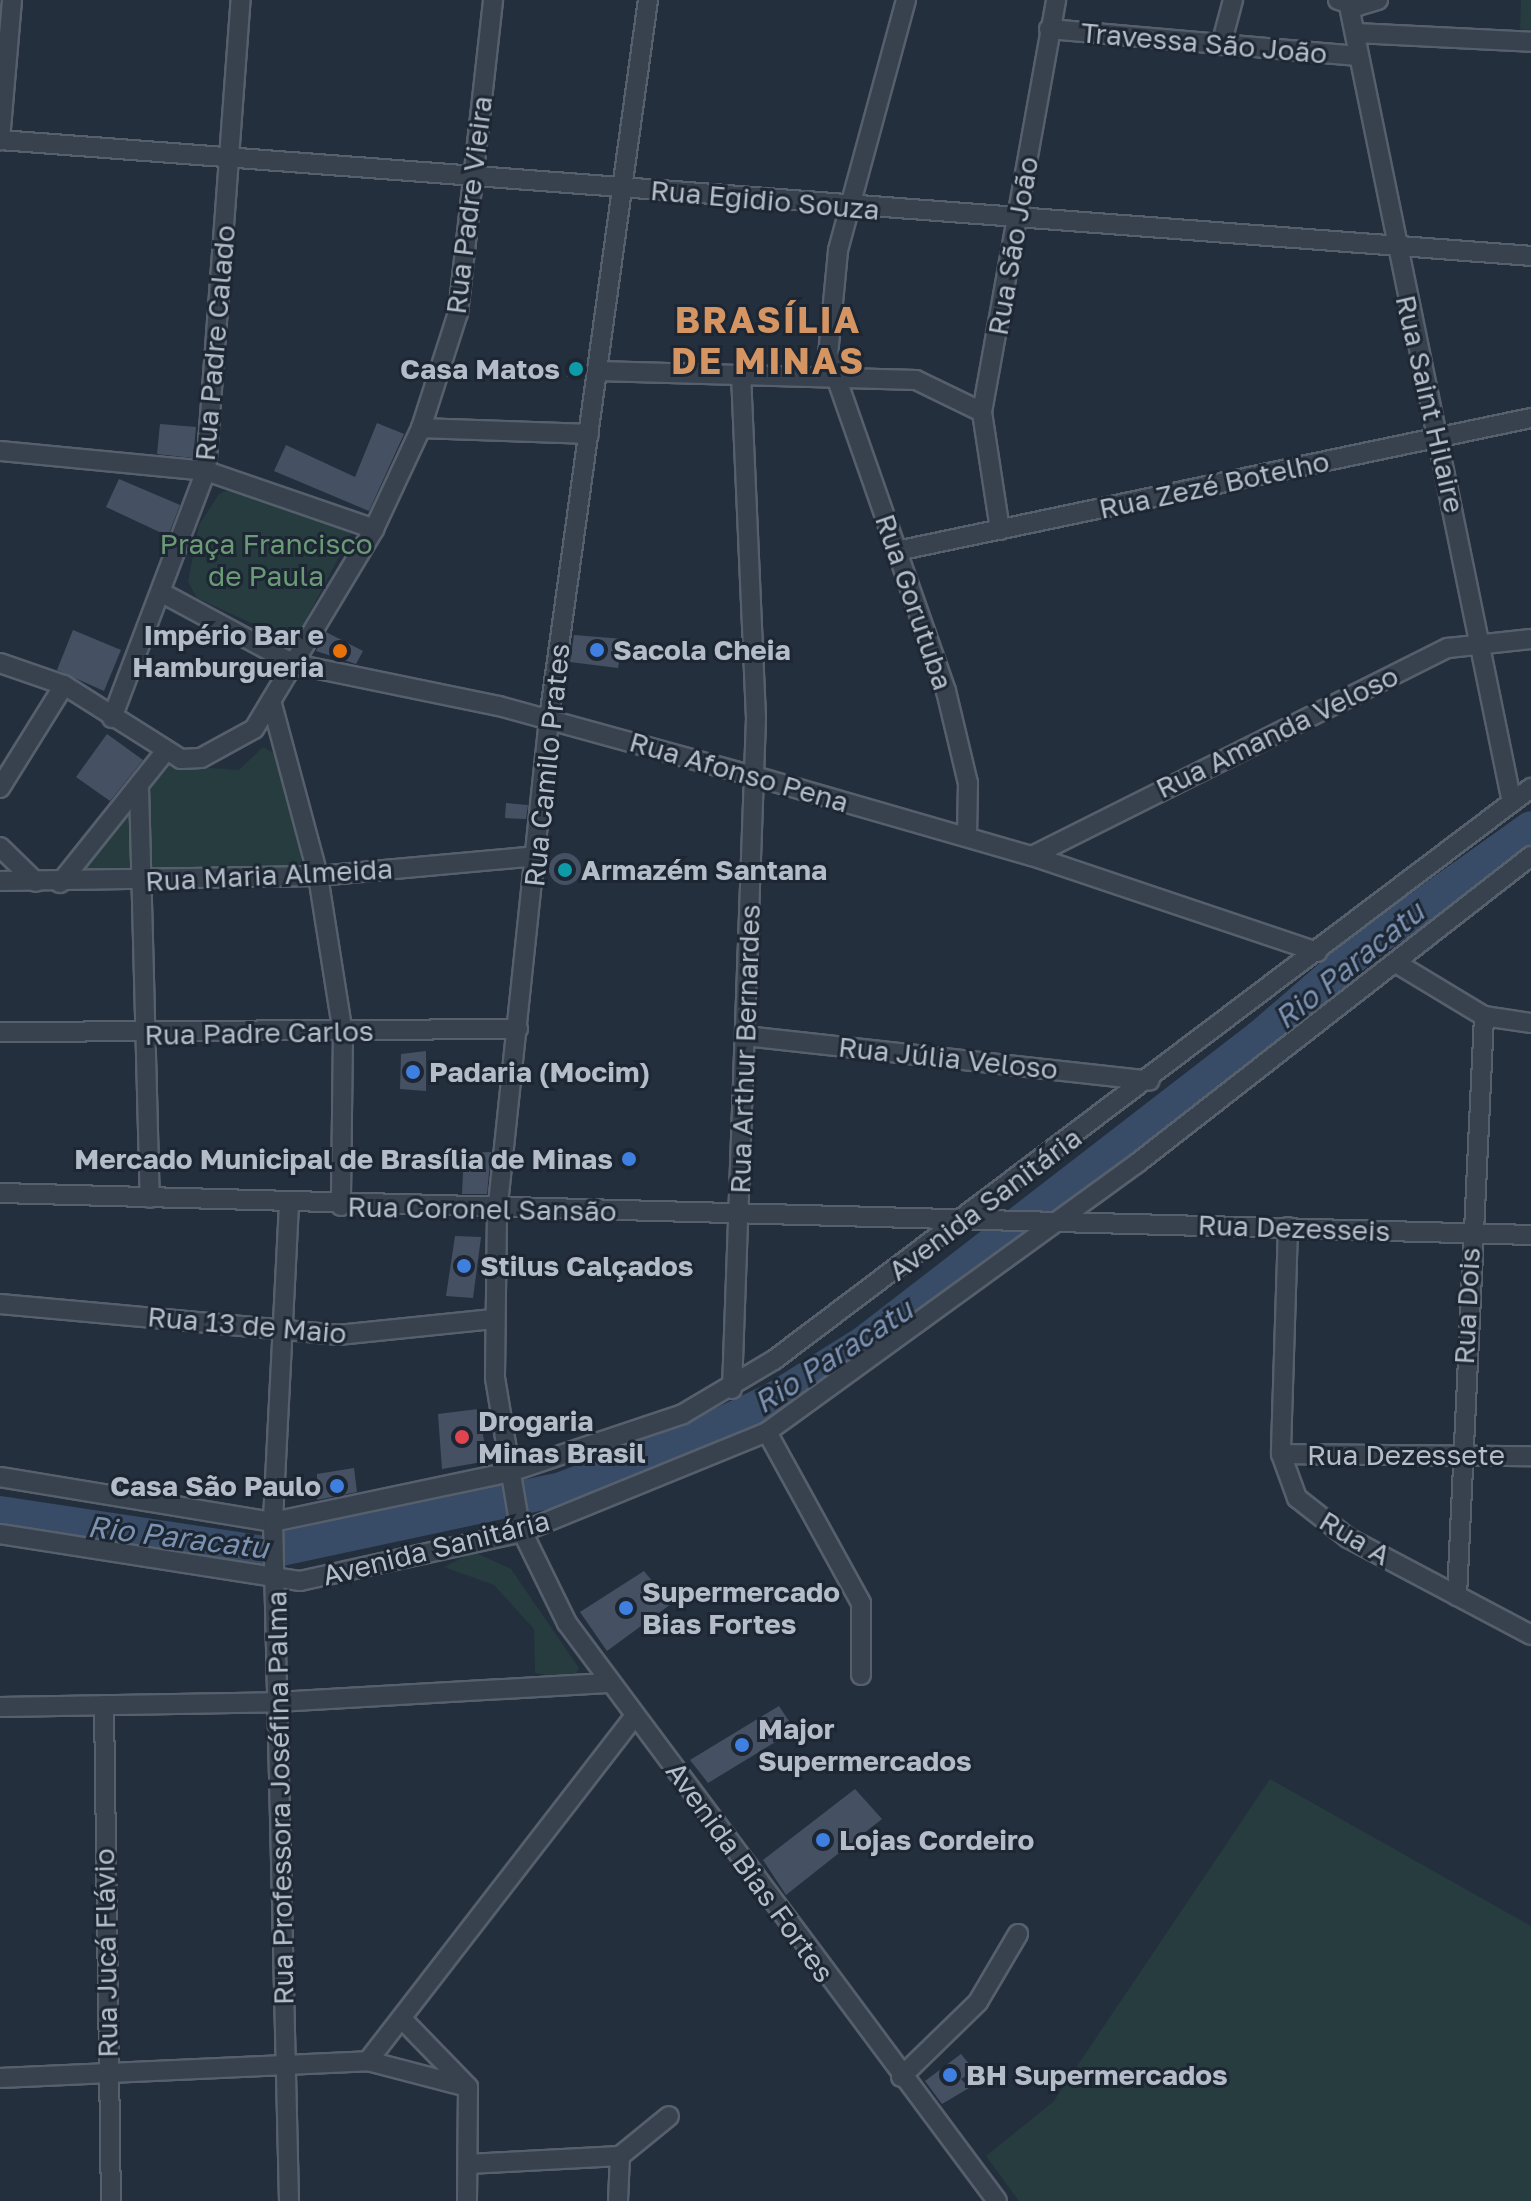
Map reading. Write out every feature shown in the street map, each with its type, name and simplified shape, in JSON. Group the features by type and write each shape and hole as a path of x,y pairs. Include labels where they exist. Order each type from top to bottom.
{"street":[{"path":"0,140 12,0"},
{"name":"Rua Padre Calado","path":"112,718 164,594 206,471 241,0"},
{"name":"Rua Padre Vieira","path":"164,753 201,758 228,746 272,704 374,529 421,428 458,313 493,0"},
{"name":"Rua Camilo Prates","path":"521,1530 511,1478 493,1319 497,1212 537,856 549,719 648,0"},
{"name":"Rua Gorutuba","path":"906,0 848,209 829,302 831,374 897,551 964,761 967,836"},
{"name":"Rua São João","path":"1000,530 982,412 1020,216 1056,0"},
{"path":"1221,45 1233,0"},
{"path":"1343,3 1378,0"},
{"name":"Rua Saint Hilaire","path":"1343,3 1356,33 1395,249 1485,642 1512,803"},
{"name":"Travessa São João","path":"1049,29 1358,56"},
{"path":"1356,33 1531,42"},
{"name":"Rua Egidio Souza","path":"0,140 230,162 622,188 848,209 1020,216 1395,249 1531,256"},
{"path":"598,371 831,374 931,384 982,412"},
{"name":"Rua Arthur Bernardes","path":"732,1389 754,776 741,374"},
{"name":"Rua Zezé Botelho","path":"897,551 1531,418"},
{"path":"421,428 589,434"},
{"path":"0,451 206,471 374,529"},
{"name":"Rua Afonso Pena","path":"164,594 294,664 549,719 754,776 1032,856 1317,952"},
{"name":"Rua Amanda Veloso","path":"1032,856 1420,661 1485,642 1531,639"},
{"path":"0,663 64,685 164,753 60,883"},
{"path":"0,788 64,685"},
{"path":"272,704 318,876 343,1033 341,1206"},
{"path":"139,787 145,881 150,1198"},
{"name":"Avenida Sanitária","path":"0,1477 273,1527 511,1478 640,1431 732,1389 1150,1081 1531,788"},
{"path":"0,847 36,882"},
{"name":"Rua Maria Almeida","path":"0,881 60,883 318,876 537,856"},
{"name":"Avenida Sanitária","path":"0,1534 275,1576 335,1576 521,1530 767,1432 1058,1222 1531,856"},
{"path":"1396,963 1484,1016 1531,1023"},
{"name":"Rua Dois","path":"1457,1596 1459,1454 1484,1016"},
{"name":"Rua Padre Carlos","path":"0,1032 147,1035 518,1029"},
{"name":"Rua Júlia Veloso","path":"745,1036 1150,1081"},
{"name":"Rua Coronel Sansão","path":"0,1193 497,1212 965,1218"},
{"name":"Rua Professora Joséfina Palma","path":"289,1204 287,1326 273,1527 289,2201"},
{"name":"Rua Dezesseis","path":"965,1218 1531,1235"},
{"name":"Rua A","path":"1288,1227 1281,1454 1297,1498 1313,1514 1531,1635"},
{"name":"Rua 13 de Maio","path":"0,1304 287,1326 358,1335 493,1319"},
{"path":"767,1432 861,1603 861,1675"},
{"name":"Rua Dezessete","path":"1281,1454 1531,1456"},
{"name":"Avenida Bias Fortes","path":"521,1530 567,1623 607,1683 635,1716 901,2077 997,2201"},
{"path":"0,1707 277,1702 607,1683"},
{"name":"Rua Jucá Flávio","path":"104,1705 111,2201"},
{"path":"368,2061 404,2021 635,1716"},
{"path":"901,2077 978,2002 1018,1934"},
{"path":"404,2021 468,2087 467,2201"},
{"path":"0,2078 368,2061 468,2087"},
{"path":"468,2164 620,2156 669,2116"},
{"path":"618,2201 620,2156"}],"green space":[{"path":"1521,0 1531,0 1531,30 1520,29"},
{"name":"Praça Francisco de Paula","path":"233,488 354,528 294,643 197,598 188,582 199,525 219,494"},
{"path":"263,747 277,755 306,847 298,869 149,867 147,795 165,765 239,770"},
{"path":"134,802 140,874 75,876"},
{"path":"474,1552 511,1569 579,1668 573,1679 535,1673 534,1629 494,1585 444,1567"},
{"path":"1270,1779 1531,1926 1531,2201 1019,2201 986,2156 1053,2102"}],"building":[{"name":"Casa Matos","path":"585,362 584,376 567,377 568,363"},
{"path":"377,423 404,434 369,511 274,471 286,445 355,477"},
{"path":"160,424 196,427 193,458 157,454"},
{"path":"119,479 180,505 168,536 106,507"},
{"path":"73,630 121,650 104,691 57,670"},
{"name":"Império Bar e Hamburgueria","path":"326,632 363,651 356,664 316,651"},
{"name":"Sacola Cheia","path":"574,635 623,639 618,668 570,662"},
{"path":"107,734 143,760 110,801 76,777"},
{"path":"506,803 528,805 526,819 505,818"},
{"name":"Armazém Santana","path":"565,853 577,857 581,869 577,881 565,885 553,881 549,869 553,857"},
{"name":"Padaria (Mocim)","path":"426,1051 426,1091 400,1089 401,1054"},
{"path":"491,1152 487,1194 462,1194 464,1153"},
{"name":"Stilus Calçados","path":"455,1236 481,1237 473,1298 446,1296"},
{"name":"Drogaria Minas Brasil","path":"478,1409 488,1461 442,1469 438,1414"},
{"name":"Casa São Paulo","path":"354,1468 357,1492 317,1500 317,1474"},
{"name":"Supermercado Bias Fortes","path":"644,1571 671,1604 607,1651 580,1612"},
{"name":"Major Supermercados","path":"779,1706 795,1730 708,1783 690,1760"},
{"name":"Lojas Cordeiro","path":"855,1789 882,1819 786,1895 763,1860"},
{"name":"BH Supermercados","path":"961,2054 975,2071 961,2079 969,2088 942,2104 925,2081"}],"waterway":[{"name":"Rio Paracatu","path":"0,1513 263,1553 561,1489 686,1441 776,1398 864,1343 1260,1037 1363,948 1531,828"}],"place":[{"name":"Casa Matos","path":"576,369"},
{"name":"Sacola Cheia","path":"597,650"},
{"name":"Império Bar e Hamburgueria","path":"340,651"},
{"name":"Armazém Santana","path":"565,870"},
{"name":"Padaria (Mocim)","path":"413,1072"},
{"name":"Mercado Municipal de Brasília de Minas","path":"629,1159"},
{"name":"Stilus Calçados","path":"464,1266"},
{"name":"Drogaria Minas Brasil","path":"462,1437"},
{"name":"Casa São Paulo","path":"337,1486"},
{"name":"Supermercado Bias Fortes","path":"626,1608"},
{"name":"Major Supermercados","path":"742,1745"},
{"name":"Lojas Cordeiro","path":"823,1840"},
{"name":"BH Supermercados","path":"950,2075"}],"district":[{"name":"BRASÍLIA DE MINAS","path":"768,340"}]}
